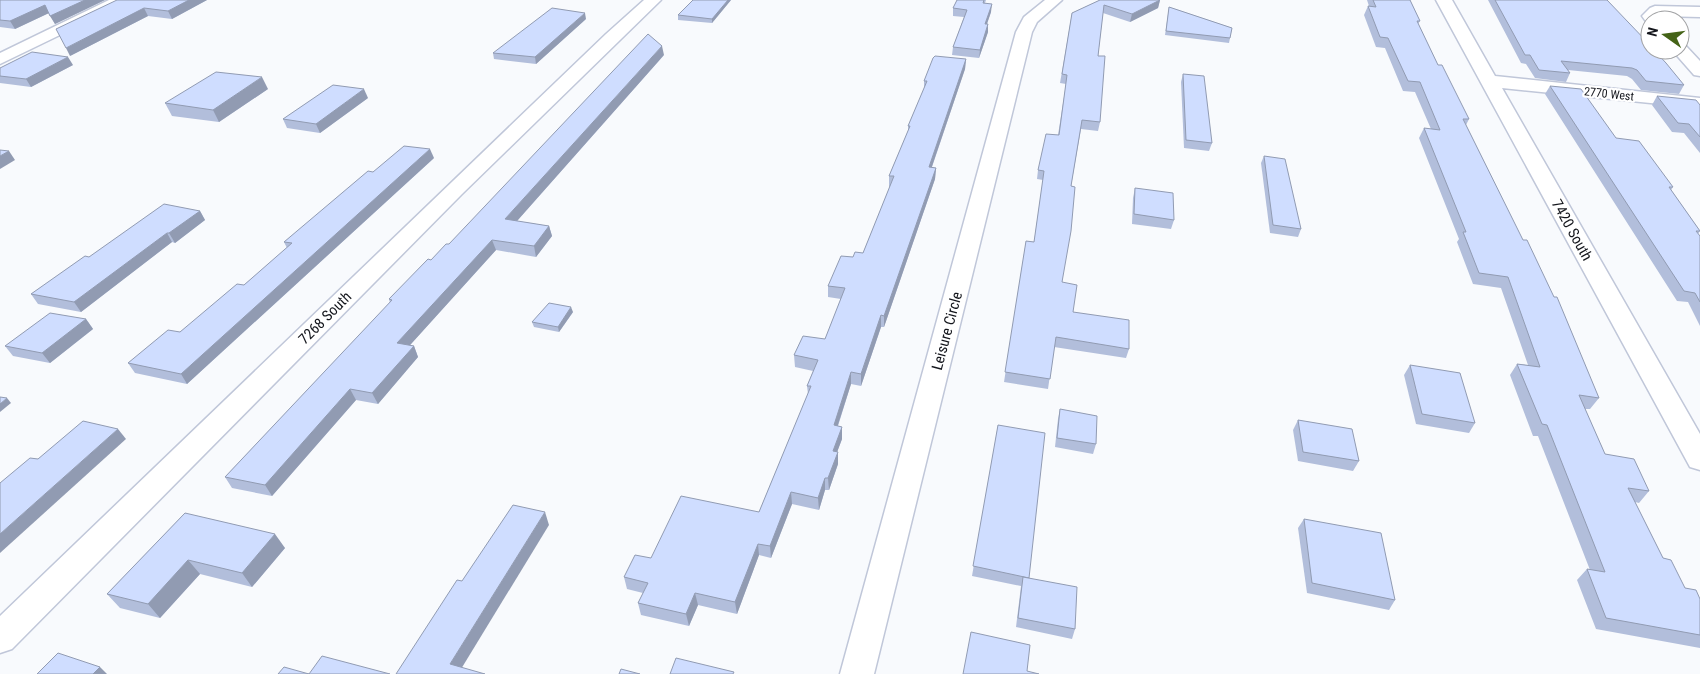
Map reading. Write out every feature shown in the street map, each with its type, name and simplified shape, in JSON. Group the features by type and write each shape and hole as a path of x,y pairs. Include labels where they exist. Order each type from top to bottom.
{"street":[{"path":"0,59 121,0"},
{"name":"7268 South","path":"0,638 469,176 612,37 653,0"},
{"name":"Leisure Circle","path":"858,674 1024,32 1030,20 1054,0"},
{"name":"7420 South","path":"1444,0 1700,459"},
{"path":"1690,60 1700,71"},
{"name":"2770 West","path":"1489,81 1700,103"}],"building":[{"path":"0,0 85,0 50,16 45,5 10,21 0,20"},
{"path":"117,0 189,0 168,11 144,8 66,48 56,29"},
{"path":"693,0 728,0 712,19 678,15"},
{"path":"957,0 984,0 983,3 992,4 985,24 988,24 980,50 953,47 967,10 953,8"},
{"path":"1100,0 1160,0 1132,14 1104,5 1098,56 1105,56 1100,122 1082,120 1071,186 1075,187 1071,231 1062,282 1077,285 1073,312 1129,320 1129,349 1056,337 1050,379 1005,372 1026,241 1034,242 1044,171 1038,170 1046,134 1059,135 1067,75 1062,74 1072,13"},
{"path":"1373,0 1410,0 1420,21 1417,21 1438,65 1442,65 1469,119 1463,119 1523,240 1527,240 1554,297 1557,297 1599,398 1579,395 1605,454 1634,459 1649,491 1628,488 1663,558 1671,560 1685,588 1696,590 1700,599 1700,635 1606,618 1587,569 1605,572 1547,425 1542,424 1517,364 1540,367 1508,277 1479,273 1463,232 1466,232 1424,128 1440,130 1420,82 1408,81 1388,38 1380,37 1368,6 1376,7"},
{"path":"1495,0 1607,0 1640,35 1640,60 1663,60 1684,85 1646,81 1637,70 1632,68 1561,61 1570,73 1539,70 1530,55 1525,55"},
{"path":"1169,7 1232,28 1230,38 1166,31"},
{"path":"552,8 585,13 535,57 493,53"},
{"path":"648,34 662,46 505,219 549,226 534,246 492,240 397,343 414,346 372,393 350,389 265,485 225,477 392,300 389,299 428,259 431,260 446,244 449,244"},
{"path":"32,52 68,57 26,79 0,76 0,68"},
{"path":"935,56 966,59 929,167 936,168 884,316 881,315 861,374 851,372 834,425 842,427 833,451 838,452 828,478 825,478 818,498 791,492 770,546 758,544 735,602 695,593 686,614 638,603 648,583 624,577 635,555 651,558 681,496 759,512 811,386 807,386 818,360 794,355 803,336 825,339 845,288 828,286 841,256 853,257 855,252 863,253 894,176 889,176 910,126 908,126 927,81 924,81"},
{"path":"216,72 262,77 213,110 165,103"},
{"path":"1183,74 1204,76 1212,143 1186,140"},
{"path":"333,85 364,89 316,124 283,119"},
{"path":"1550,86 1581,89 1616,138 1639,141 1673,187 1669,187 1700,231 1696,231 1700,236 1700,302 1695,293 1684,291"},
{"path":"1657,96 1696,100 1700,105 1700,137 1689,124 1678,123"},
{"path":"404,146 430,149 181,374 128,363 168,330 180,332 237,284 244,285 292,243 284,242 368,171 373,172"},
{"path":"0,150 9,151 0,156"},
{"path":"1264,156 1285,159 1301,229 1273,225"},
{"path":"1135,188 1173,193 1174,220 1134,214"},
{"path":"164,204 200,211 74,302 31,294 85,256 89,257"},
{"path":"549,303 571,307 558,327 532,322"},
{"path":"50,313 86,319 42,353 5,346"},
{"path":"1410,365 1460,373 1475,423 1422,414"},
{"path":"0,397 7,398 0,404"},
{"path":"1060,409 1097,416 1096,444 1057,438"},
{"path":"1298,420 1352,429 1359,461 1303,452"},
{"path":"83,421 118,429 0,534 0,483 30,458 38,459"},
{"path":"998,425 1045,433 1029,578 973,566"},
{"path":"513,505 545,512 450,664 485,674 396,674 457,580 462,581"},
{"path":"185,513 275,534 242,573 188,560 148,604 107,594"},
{"path":"1304,519 1381,533 1395,600 1312,583"},
{"path":"1023,577 1077,587 1075,629 1018,618"},
{"path":"971,632 1030,645 1027,671 1039,674 963,674"},
{"path":"58,653 100,667 93,674 37,674"},
{"path":"322,656 390,674 309,674"},
{"path":"676,658 734,672 733,674 670,674"},
{"path":"284,667 309,674 278,674"},
{"path":"621,669 640,674 619,674"}]}
